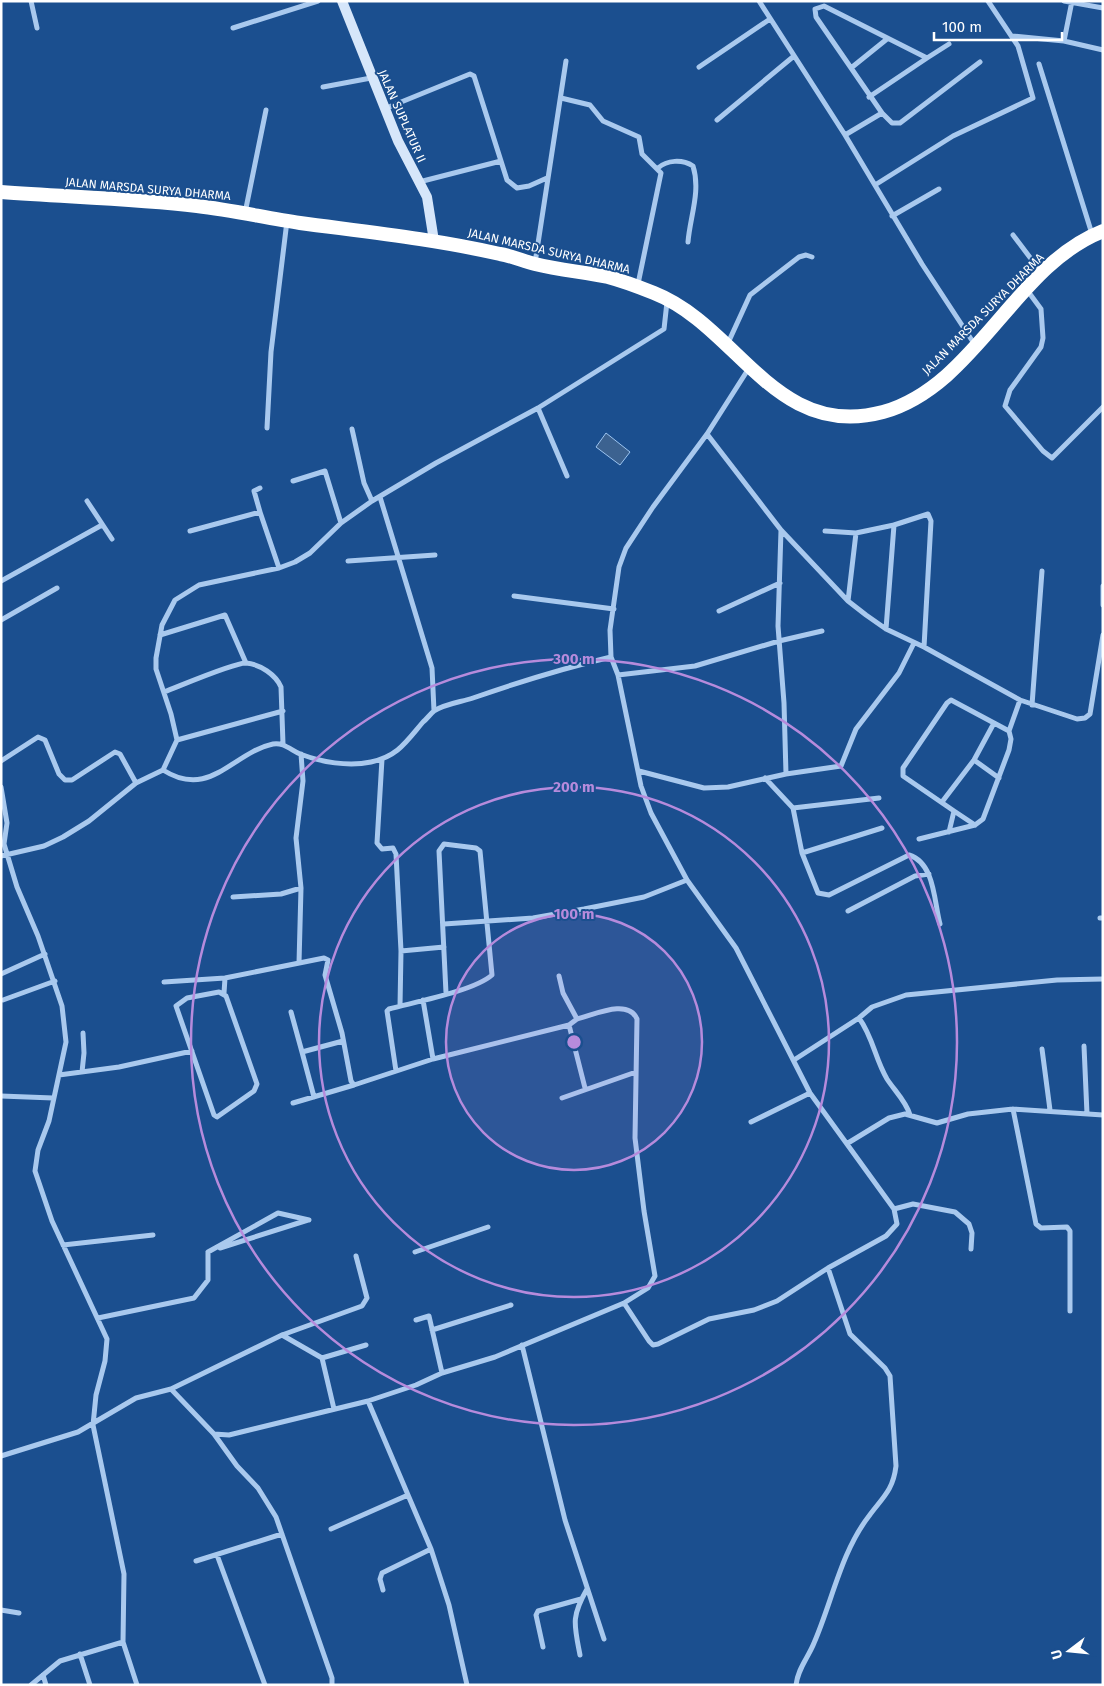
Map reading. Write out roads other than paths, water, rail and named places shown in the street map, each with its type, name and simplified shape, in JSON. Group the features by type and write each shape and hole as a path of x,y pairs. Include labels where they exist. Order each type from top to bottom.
{"highway":[{"name":"JALAN MARSDA SURYA DHARMA","path":"1,192 195,206 245,213 287,221 434,241 503,254 535,264 609,278 667,299 688,311 749,367 791,400 814,411 856,416 882,412 918,397 938,384 1042,274 1066,252 1098,233"}],"street":[{"path":"31,1 37,28"},
{"path":"233,28 300,4 318,1"},
{"name":"JALAN SUPLATUR II","path":"342,1 384,109 418,182 427,197 434,241"},
{"path":"759,1 845,135 892,216 976,345"},
{"path":"874,185 953,136 1032,100 1034,96 1029,78 1012,36 1000,22 988,1"},
{"path":"1064,1 1103,8"},
{"path":"1064,41 1072,2"},
{"path":"927,58 824,6 815,9 816,17 869,97 892,123 900,123 980,62"},
{"path":"699,67 770,19"},
{"path":"1012,36 1064,41 1103,50"},
{"path":"851,68 887,39"},
{"path":"869,97 949,44"},
{"path":"717,120 794,56"},
{"path":"535,264 566,61"},
{"path":"1039,64 1098,233"},
{"path":"384,109 472,74 507,180 517,188 529,186 547,178"},
{"path":"323,87 371,78"},
{"path":"561,98 590,106 603,121 639,138 642,154 658,168 660,179 637,287"},
{"path":"245,213 266,110"},
{"path":"845,135 882,113"},
{"path":"418,182 501,161"},
{"path":"658,168 663,163 681,161 693,166 696,195 690,220 688,242"},
{"path":"892,216 939,189"},
{"path":"267,428 271,352 287,221"},
{"path":"1014,235 1042,274"},
{"path":"727,346 750,295 794,260 806,255 812,257"},
{"path":"1027,290 1041,308 1043,338 1040,348 1010,390 1005,406 1043,451 1052,458 1103,407"},
{"path":"1,856 29,850 63,837 88,821 136,783 163,770 176,740 156,669 160,635 168,610 175,600 199,585 279,568 310,553 341,523 372,502 538,408 664,329 667,299"},
{"path":"624,1303 653,1345 709,1319 754,1310 777,1301 828,1268 886,1236 897,1224 894,1209 810,1093 736,948 687,880 650,813 618,675 610,656 610,630 619,567 626,548 653,507 707,434 749,367"},
{"path":"538,408 567,476"},
{"path":"352,429 364,483 372,502"},
{"path":"707,434 781,530 848,601 886,629 924,647 1020,700 1077,719 1085,718 1090,714 1103,636"},
{"path":"293,481 325,471 341,523"},
{"path":"260,488 254,492 279,568"},
{"path":"380,497 396,556 432,668 434,711"},
{"path":"87,501 112,539"},
{"path":"190,531 260,512"},
{"path":"825,531 856,533 894,525 922,514 928,514 931,521 924,647"},
{"path":"1,581 102,525"},
{"path":"886,629 894,525"},
{"path":"781,530 779,641 784,704 786,774"},
{"path":"848,601 856,533"},
{"path":"348,561 396,556 435,555"},
{"path":"1032,705 1042,572"},
{"path":"720,611 780,583"},
{"path":"1103,586 1103,605"},
{"path":"1,620 57,588"},
{"path":"514,596 614,609"},
{"path":"160,635 225,615 246,664"},
{"path":"618,675 695,666 779,641 822,631"},
{"path":"639,771 704,788 728,787 786,774 841,766 856,729 899,673 914,643"},
{"path":"163,770 173,777 193,779 212,777 253,751 275,744 283,744 301,754 333,762 356,764 382,759 406,745 434,711 545,673 610,656"},
{"path":"164,692 246,664 265,670 278,680 281,687 283,744"},
{"path":"975,825 904,776 903,768 948,701 954,700 1009,730"},
{"path":"919,839 975,825 985,817 1010,743 1009,730 1020,700"},
{"path":"176,740 283,711"},
{"path":"942,802 974,760 994,723"},
{"path":"1,761 34,739 41,738 47,743 60,774 65,780 72,780 115,752 120,754 136,783"},
{"path":"299,964 301,888 296,838 303,781 301,754"},
{"path":"382,759 377,843 382,849 393,848 396,854 401,951 400,1006"},
{"path":"974,760 999,778"},
{"path":"765,778 793,808 802,853 818,893 829,895 909,855 918,860 929,874 940,924"},
{"path":"1,787 7,824 4,844 17,887 45,954 62,1006 66,1042 49,1120 38,1150 35,1171 39,1190 107,1338 105,1361 96,1395 93,1425 124,1574 124,1642 137,1685"},
{"path":"793,808 879,798"},
{"path":"949,832 954,811"},
{"path":"802,853 882,828"},
{"path":"396,1071 386,1014 390,1009 423,1000 446,993 482,982 492,974 480,851 476,848 444,844 439,852 446,993"},
{"path":"848,911 915,876 929,874"},
{"path":"444,924 533,918 644,898 687,880"},
{"path":"233,897 281,894 301,888"},
{"path":"401,951 444,947"},
{"path":"1,974 45,954"},
{"path":"164,982 225,978 324,958 328,960 325,976 343,1040 351,1081 354,1084"},
{"path":"559,976 563,993 577,1020"},
{"path":"224,993 219,992 187,998 176,1006 214,1115 222,1115 256,1088 224,993 225,978"},
{"path":"794,1060 859,1018 872,1007 906,995 1058,980 1103,979"},
{"path":"3,1000 55,981"},
{"path":"423,1000 433,1059"},
{"path":"214,1434 229,1435 368,1401 416,1385 442,1372 495,1356 555,1334 624,1303 648,1288 655,1276 644,1211 635,1138 637,1019 634,1012 629,1009 617,1009 577,1020 569,1025 433,1059 293,1103"},
{"path":"290,1012 314,1096"},
{"path":"859,1018 869,1032 887,1080 907,1106 910,1115"},
{"path":"569,1025 585,1088"},
{"path":"82,1072 84,1054 83,1033"},
{"path":"302,1052 343,1040"},
{"path":"1084,1046 1087,1114"},
{"path":"1042,1049 1050,1110"},
{"path":"59,1075 119,1067 192,1051"},
{"path":"562,1098 585,1088 636,1072"},
{"path":"751,1122 810,1093"},
{"path":"1,1096 53,1098"},
{"path":"1013,1109 1036,1224 1041,1228 1066,1227 1070,1231 1070,1311"},
{"path":"848,1143 889,1118 910,1115 937,1123 968,1114 1013,1109 1103,1115"},
{"path":"894,1209 913,1204 955,1212 969,1224 972,1233 971,1249"},
{"path":"278,1213 309,1220 272,1231 208,1252 278,1213"},
{"path":"415,1252 488,1227"},
{"path":"63,1245 153,1235"},
{"path":"98,1318 194,1298 208,1280 208,1252"},
{"path":"1,1456 62,1439 93,1425 136,1398 171,1389 282,1334 365,1303 366,1293 356,1256"},
{"path":"796,1685 800,1667 814,1644 832,1590 869,1515 886,1495 895,1476 896,1466 890,1376 885,1368 850,1334 828,1268"},
{"path":"432,1330 511,1305"},
{"path":"416,1320 429,1316 442,1372"},
{"path":"282,1334 322,1358 334,1409"},
{"path":"322,1358 366,1345"},
{"path":"522,1345 565,1520 604,1639"},
{"path":"171,1389 214,1434 237,1466 258,1488 276,1517 332,1678 332,1685"},
{"path":"368,1401 431,1549 453,1622 467,1685"},
{"path":"331,1529 408,1495"},
{"path":"196,1562 282,1534"},
{"path":"383,1590 380,1579 382,1573 431,1549"},
{"path":"217,1556 265,1685"},
{"path":"580,1655 574,1618 576,1608 587,1590"},
{"path":"543,1647 536,1615 538,1611 581,1599"},
{"path":"1,1610 19,1613"},
{"path":"31,1685 60,1661 124,1642"},
{"path":"80,1654 90,1685"},
{"path":"43,1675 46,1685"}],"water":[{"path":"606,433 630,452 620,465 596,447"}]}
